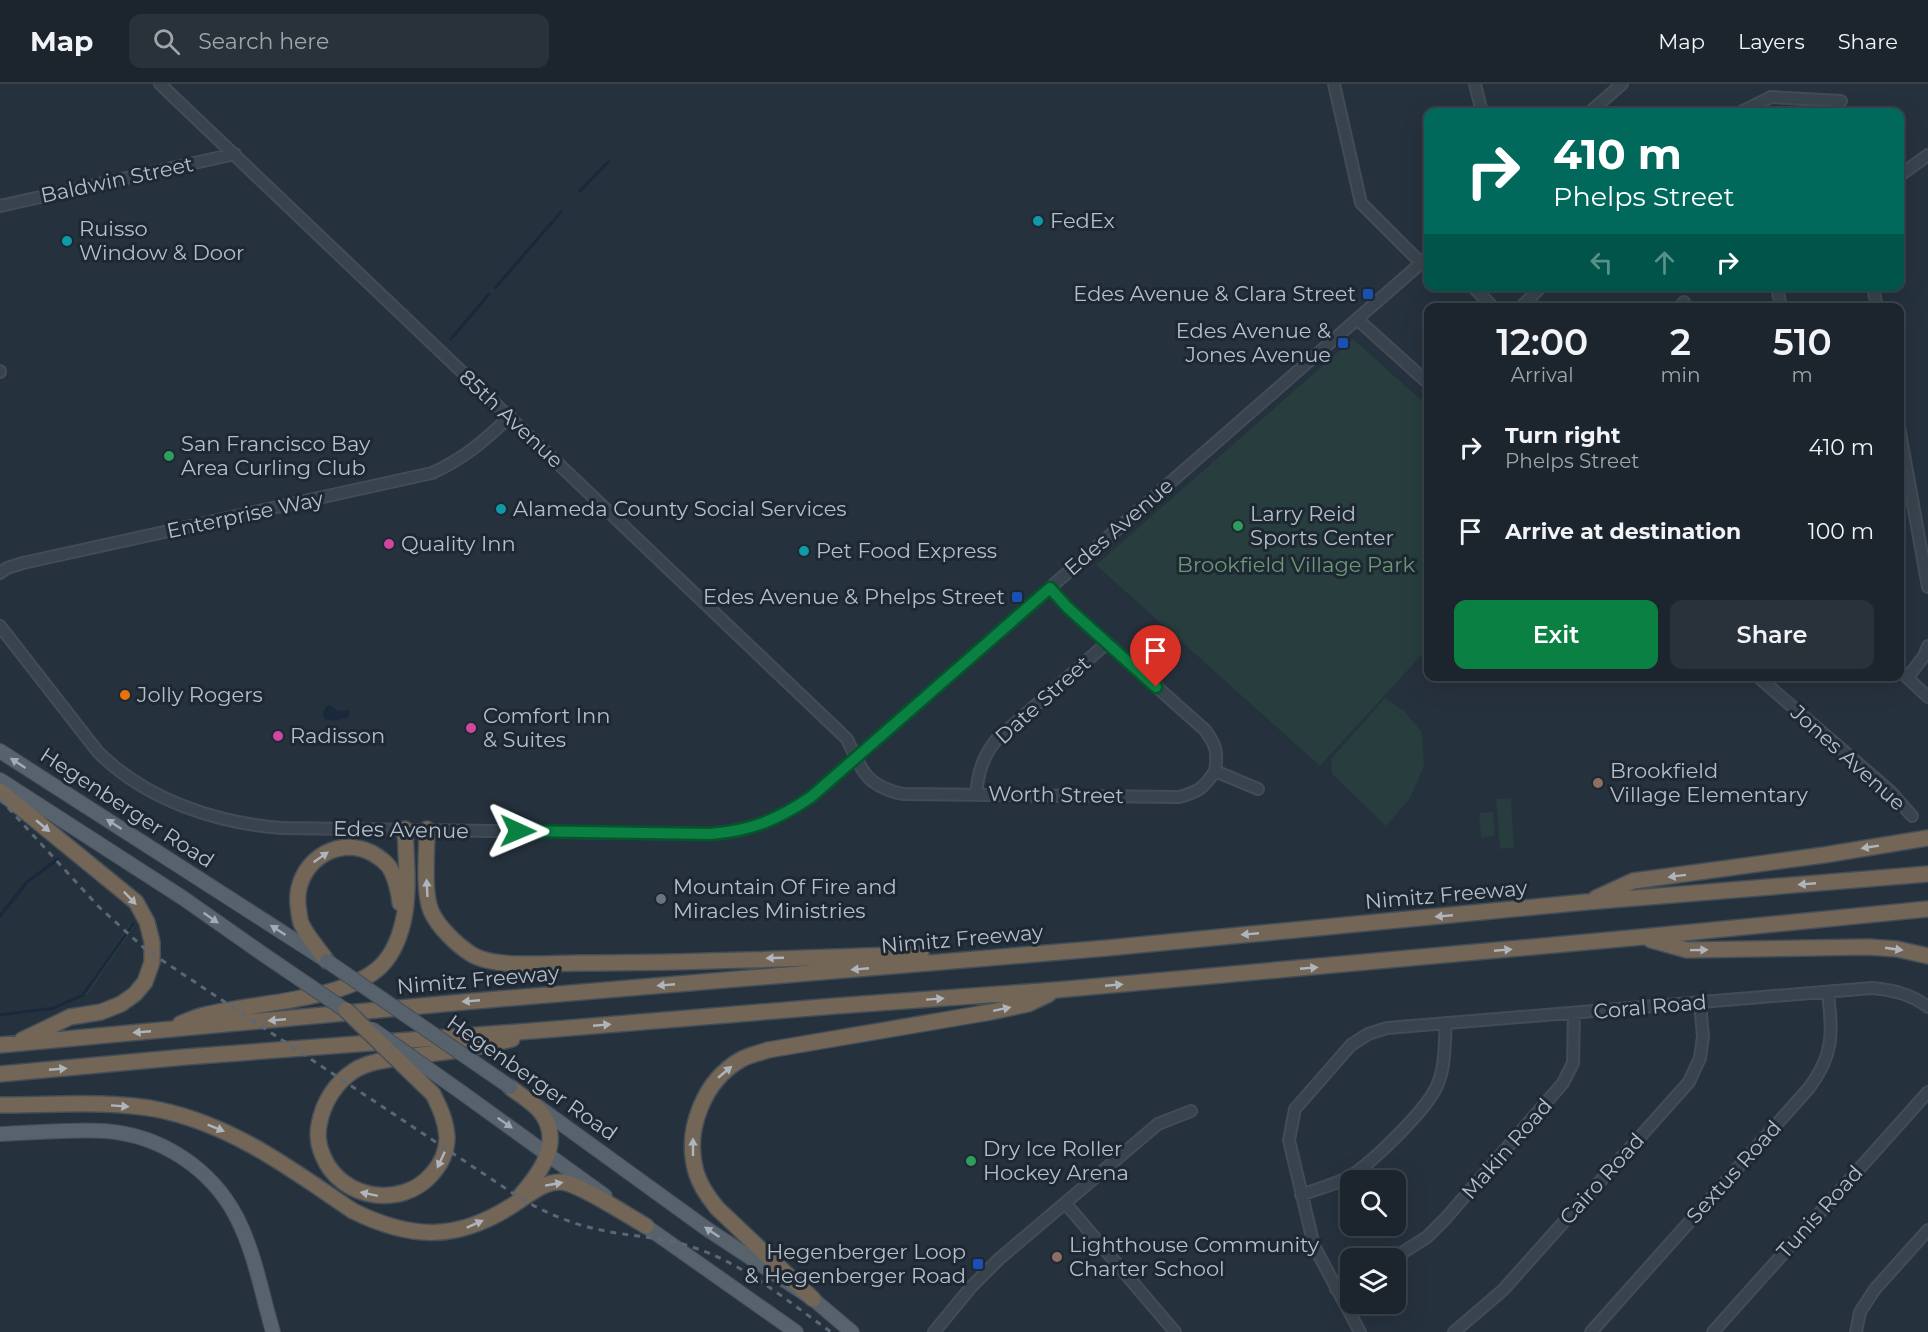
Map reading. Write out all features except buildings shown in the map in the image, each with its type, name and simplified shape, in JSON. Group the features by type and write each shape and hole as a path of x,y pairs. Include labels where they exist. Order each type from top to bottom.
{"highway":[{"path":"0,791 136,902 147,922 152,942 152,962 145,982 135,994 121,1004 101,1012 70,1017 7,1045"},
{"path":"165,1030 201,1016 300,998 343,987 365,977 381,966 392,951 405,912 407,892 405,829"},
{"path":"427,830 427,895 431,912 470,954 501,963 615,963 1107,948"},
{"path":"1586,902 1633,881 1928,838"},
{"path":"327,961 302,926 298,897 300,882 307,868 320,856 333,849 350,847 365,850 381,858 391,870 400,901 399,933"},
{"name":"Nimitz Freeway","path":"7,1045 475,1001 1107,948 1586,902 1928,874"},
{"path":"0,1074 823,1006 1056,990 1642,938 1928,909"},
{"path":"1642,938 1687,950 1868,947 1897,949 1928,956"},
{"path":"813,1299 717,1208 704,1191 696,1173 692,1151 696,1121 707,1093 720,1076 742,1059 768,1050 1019,1006 1056,990"},
{"path":"346,1010 433,1094 442,1112 447,1138 445,1155 424,1183 409,1192 392,1196 376,1196 348,1186 336,1176 326,1164 321,1150 318,1131 321,1113 329,1096 341,1080 357,1068 393,1059 487,1046 544,1030"},
{"path":"503,1211 531,1183 549,1154 551,1136 548,1124 539,1111 510,1087"},
{"path":"0,1105 113,1105 160,1110 195,1119 244,1140 354,1211 394,1228 416,1232 446,1232 470,1227 503,1211 537,1189 562,1182 578,1187 646,1226"}],"main road":[{"name":"Hegenberger Road","path":"0,751 327,961 582,1137 707,1229 813,1299 852,1332"},
{"path":"0,780 183,898 346,1010 796,1332"},
{"path":"0,1134 89,1131 117,1133 159,1144 191,1163 217,1188 237,1218 250,1252 273,1332"}],"street":[{"name":"85th Avenue","path":"160,84 848,739 856,758"},
{"path":"1334,84 1361,203 1367,212 1424,260"},
{"path":"1475,84 1481,108"},
{"path":"1594,108 1611,89 1622,84"},
{"path":"1749,108 1772,97 1841,101"},
{"name":"Baldwin Street","path":"0,206 235,154"},
{"path":"1904,173 1928,155"},
{"name":"Edes Avenue","path":"0,626 98,752 127,777 193,811 252,826 282,828 710,834 738,831 764,824 788,813 811,797 1424,260"},
{"path":"1477,291 1489,303"},
{"path":"1525,303 1537,291"},
{"path":"1357,319 1424,378"},
{"name":"Enterprise Way","path":"0,573 23,563 432,473 469,453 488,439 510,417"},
{"path":"1904,455 1928,587"},
{"path":"1050,588 1068,608 1205,730 1214,742 1217,757 1215,771 1258,789"},
{"name":"Date Street","path":"976,795 981,764 997,739 1107,643"},
{"path":"1904,672 1924,656 1928,646"},
{"path":"1904,674 1928,697"},
{"name":"Jones Avenue","path":"1763,681 1891,792 1912,816"},
{"name":"Worth Street","path":"856,758 862,773 890,791 903,794 1179,796 1194,793 1206,785 1215,771"},
{"name":"Coral Road","path":"1301,1195 1289,1140 1295,1109 1351,1045 1368,1034 1387,1028 1872,988 1910,995 1928,1007"},
{"name":"Sextus Road","path":"1591,1332 1821,1072 1829,1053 1832,1030 1828,992"},
{"name":"Cairo Road","path":"1454,1332 1503,1290 1689,1082 1700,1058 1703,1036 1700,1003"},
{"name":"Makin Road","path":"1406,1250 1427,1237 1446,1218 1563,1083 1573,1063 1574,1014"},
{"path":"1360,1332 1314,1246 1301,1195 1347,1178 1368,1164 1426,1105 1437,1087 1443,1066 1446,1024"},
{"name":"Tunis Road","path":"1713,1332 1928,1092"},
{"path":"934,1332 985,1272 1158,1124 1191,1112"},
{"path":"1066,1204 1175,1332"},
{"path":"1856,1332 1860,1312 1875,1289 1928,1230"},
{"path":"1336,1289 1340,1287"}],"green space":[{"name":"Brookfield Village Park","path":"1353,339 1424,402 1424,652 1320,766 1096,565"},
{"path":"1385,698 1404,711 1422,732 1424,766 1410,798 1386,826 1332,774 1331,759"},
{"path":"1511,798 1514,848 1500,849 1496,799"},
{"path":"1493,812 1495,836 1481,838 1479,813"},
{"path":"131,922 134,927 87,995 83,995 83,993"}],"water":[{"path":"330,705 338,711 349,710 349,717 333,720 324,718 324,710"}],"waterway":[{"path":"580,191 608,162"},
{"path":"495,288 561,212"},
{"path":"451,339 489,294"},
{"path":"0,916 27,882 58,859"},
{"path":"0,1015 54,1008 83,995 133,924"}],"railway":[{"path":"0,799 98,906 145,949 517,1196 568,1221 613,1232 672,1242 714,1255 766,1285 831,1332"}],"place":[{"name":"FedEx","path":"1038,221"},
{"name":"Ruisso Window & Door","path":"67,241"},
{"name":"Edes Avenue & Clara Street","path":"1368,294"},
{"name":"Edes Avenue & Jones Avenue","path":"1343,343"},
{"name":"San Francisco Bay Area Curling Club","path":"169,456"},
{"name":"Alameda County Social Services","path":"501,509"},
{"name":"Larry Reid Sports Center","path":"1238,526"},
{"name":"Quality Inn","path":"389,544"},
{"name":"Pet Food Express","path":"804,551"},
{"name":"Edes Avenue & Phelps Street","path":"1017,597"},
{"name":"Jolly Rogers","path":"125,695"},
{"name":"Comfort Inn & Suites","path":"471,728"},
{"name":"Radisson","path":"278,736"},
{"name":"Brookfield Village Elementary","path":"1598,783"},
{"name":"Mountain Of Fire and Miracles Ministries","path":"661,899"},
{"name":"Dry Ice Roller Hockey Arena","path":"971,1161"},
{"name":"Lighthouse Community Charter School","path":"1057,1257"},
{"name":"Hegenberger Loop & Hegenberger Road","path":"978,1264"}],"route":[{"path":"518,831 710,834 738,831 764,824 788,813 811,797 1050,588 1068,608 1156,687"}]}
